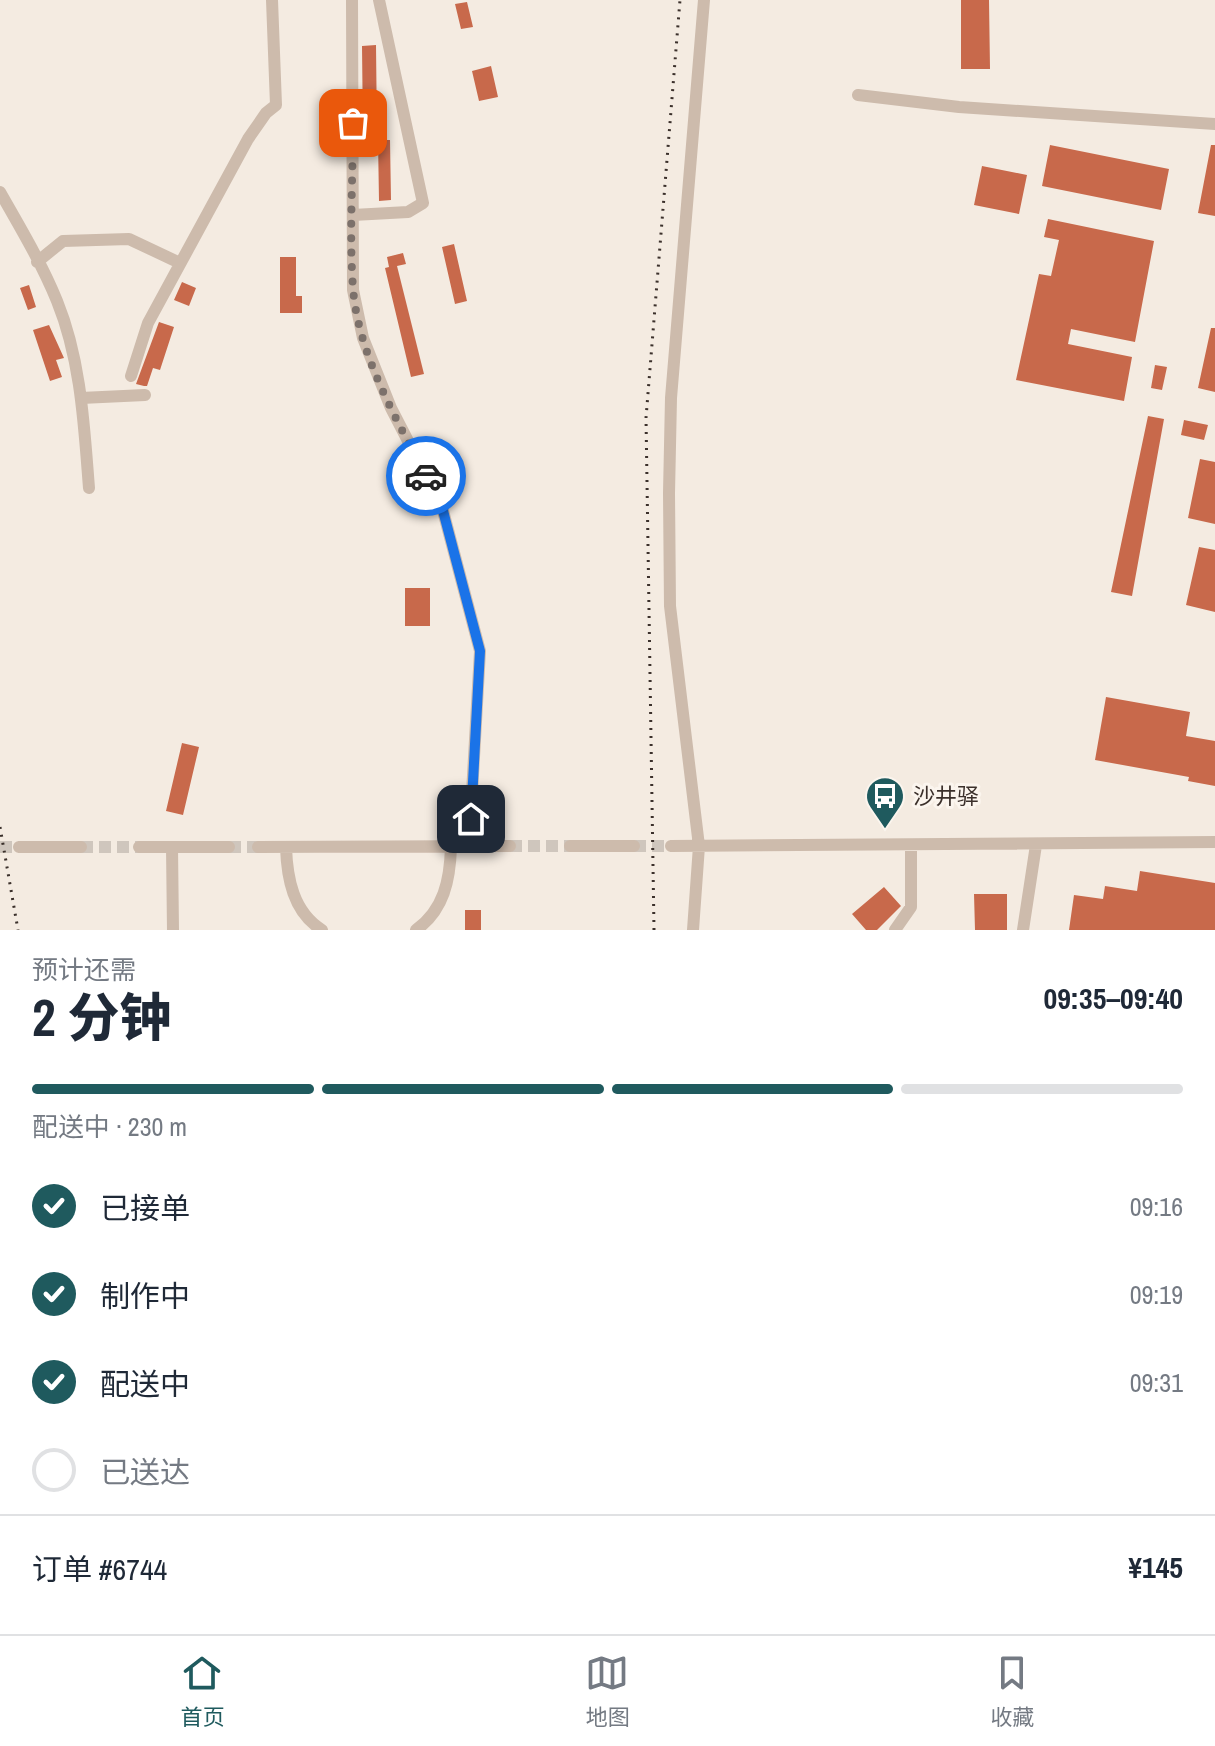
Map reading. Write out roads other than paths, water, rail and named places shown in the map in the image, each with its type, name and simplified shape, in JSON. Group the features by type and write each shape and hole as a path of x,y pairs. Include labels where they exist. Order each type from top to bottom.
{"street":[{"path":"131,376 148,323 180,263 248,139 266,113 276,105 272,0"},
{"path":"352,0 353,290 363,338 391,408 442,507 480,651 469,846"},
{"path":"353,215 408,212 423,203 379,0"},
{"path":"693,930 699,846 670,606 669,493 671,398 704,0"},
{"path":"858,95 974,108 1215,124"},
{"path":"0,192 57,302 75,362 89,488"},
{"path":"37,262 63,241 129,239 180,263"},
{"path":"81,398 145,395"},
{"path":"671,846 1215,842"},
{"path":"1023,930 1036,845"},
{"path":"258,847 510,846"},
{"path":"570,846 634,846"},
{"path":"895,930 911,907 911,846"},
{"path":"19,847 81,847"},
{"path":"139,847 229,847"},
{"path":"172,847 173,930"},
{"path":"286,847 294,898 313,924 322,930"},
{"path":"416,930 428,921 445,894 451,847"}],"tunnel":[{"path":"510,846 570,846"},
{"path":"634,846 671,846"},
{"path":"0,847 19,847"},
{"path":"81,847 139,847"},
{"path":"229,847 258,847"}],"railway":[{"path":"654,930 646,418 680,0"},
{"path":"0,827 18,930"}],"place":[{"name":"沙井驿","path":"885,830"}]}
